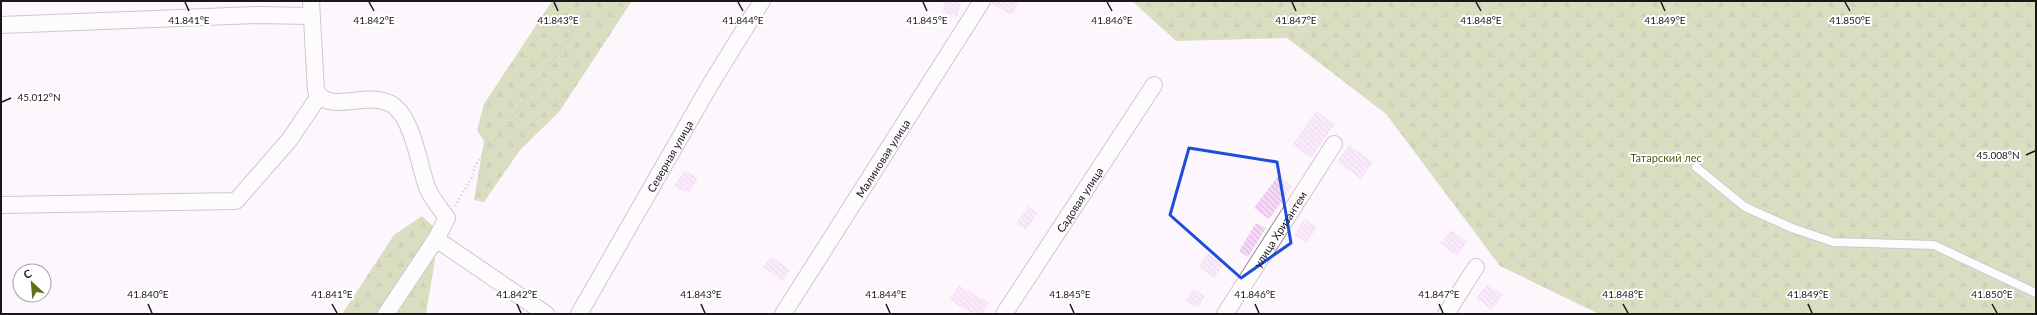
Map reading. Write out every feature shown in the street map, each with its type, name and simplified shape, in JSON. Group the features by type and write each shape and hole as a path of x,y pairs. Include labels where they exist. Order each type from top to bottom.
{"street":[{"name":"Северная улица","path":"579,314 710,85 762,1"},
{"name":"Малиновая улица","path":"783,314 982,1"},
{"path":"1,25 258,15 310,8 316,91 319,96 330,103 371,98 382,100 394,105 401,112 416,145 427,188 447,218 436,239 386,314"},
{"name":"Садовая улица","path":"1004,314 1154,85"},
{"path":"1,205 236,201 290,139 319,96"},
{"name":"улица Хризантем","path":"1225,314 1334,144"},
{"path":"436,239 546,314"},
{"path":"1446,314 1476,267"}],"lane":[{"path":"1696,167 1745,207 1792,228 1833,242 1934,245 2036,293"}],"path":[{"path":"447,218 471,179 476,164 498,137 557,55 592,1"}],"highlighted area":[{"path":"1189,148 1277,162 1291,243 1241,278 1170,215"}],"green space":[{"path":"552,1 632,1 559,112 520,150 484,202 474,200 484,141 477,130 484,104"},
{"name":"Татарский лес","path":"1132,1 2036,1 2036,314 1599,314 1500,266 1386,114 1287,38 1176,41"},
{"path":"422,216 435,228 435,260 426,314 342,314 394,235"}],"building":[{"path":"945,1 962,1 957,17 942,12"},
{"path":"991,1 1019,1 1012,15 991,4"},
{"path":"1316,111 1335,124 1311,158 1292,145"},
{"path":"1349,145 1373,162 1361,179 1337,162"},
{"path":"684,170 698,178 688,194 674,186"},
{"path":"1278,176 1293,186 1269,219 1254,208"},
{"path":"1028,206 1038,213 1026,230 1016,223"},
{"path":"1304,219 1317,227 1307,243 1294,235"},
{"path":"1256,223 1266,228 1248,257 1239,251"},
{"path":"1451,230 1467,242 1457,256 1440,243"},
{"path":"1208,253 1224,264 1214,278 1198,267"},
{"path":"771,256 790,270 782,281 763,267"},
{"path":"1487,284 1503,295 1492,310 1476,298"},
{"path":"959,285 989,303 982,314 973,314 949,300"},
{"path":"1193,289 1205,296 1198,308 1186,301"}]}
